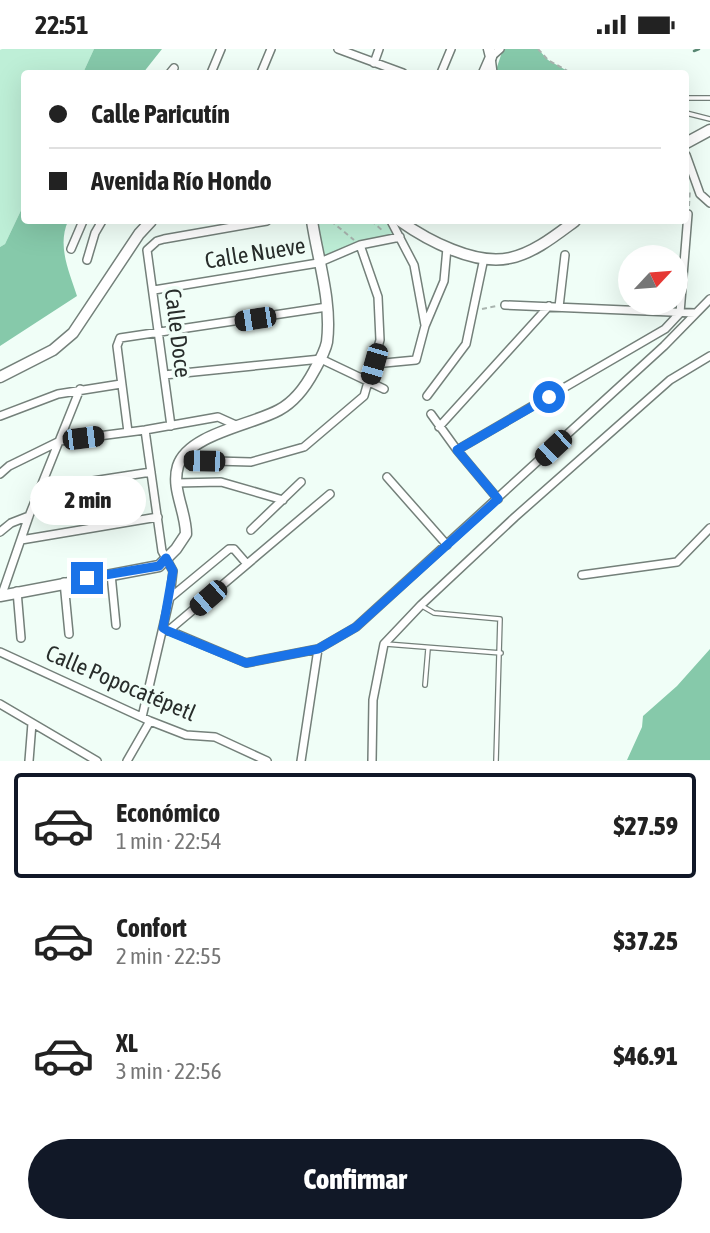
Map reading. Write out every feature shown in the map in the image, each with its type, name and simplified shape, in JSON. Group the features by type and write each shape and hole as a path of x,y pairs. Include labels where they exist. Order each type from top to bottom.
{"street":[{"path":"212,70 222,49"},
{"path":"262,70 271,49"},
{"path":"338,49 394,70"},
{"path":"374,63 379,49"},
{"path":"442,70 451,49"},
{"path":"485,70 490,53 500,49"},
{"path":"689,141 710,130"},
{"path":"689,164 700,194 710,203"},
{"path":"71,249 82,224"},
{"path":"87,260 100,224"},
{"path":"0,377 53,350 73,333 148,224"},
{"name":"Calle Doce","path":"171,426 147,250 164,239 250,224"},
{"path":"1,595 159,566 176,549 186,534 176,483 180,460 188,450 203,441 280,410 306,386 321,359 326,345 327,307 312,224"},
{"path":"393,224 414,265 425,326"},
{"path":"409,224 447,247 484,258 509,258 532,249 571,224"},
{"path":"685,245 687,224"},
{"name":"Calle Nueve","path":"154,289 318,263 360,245 400,237"},
{"path":"180,460 251,462 304,447 364,396 380,339 378,297 360,245"},
{"path":"374,364 416,360 425,326 444,281 447,247"},
{"path":"559,306 565,255"},
{"path":"427,396 466,345 484,258"},
{"path":"166,630 246,663 318,649 356,627 664,346 710,299"},
{"path":"505,305 618,309"},
{"path":"439,427 549,306"},
{"path":"128,432 118,340 327,307"},
{"path":"688,313 695,313"},
{"path":"457,450 665,329 678,315"},
{"path":"372,761 373,700 384,644 421,605 515,517 670,380 710,356"},
{"path":"164,375 321,359 384,389"},
{"path":"0,416 58,394 121,384"},
{"path":"1,595 29,516 80,390"},
{"path":"431,414 498,499"},
{"path":"0,474 9,466 60,441 218,417 239,426"},
{"path":"127,761 146,719 166,630 173,571 162,551 145,430"},
{"path":"41,489 151,472"},
{"path":"387,477 447,545"},
{"path":"176,483 221,482 283,500"},
{"path":"251,530 301,482"},
{"path":"166,630 330,494"},
{"path":"0,532 10,523 29,516"},
{"path":"21,540 158,517"},
{"path":"582,575 677,562 710,528"},
{"path":"170,597 229,549 234,549 247,564"},
{"path":"110,574 116,625"},
{"path":"64,582 69,634"},
{"path":"17,591 22,638"},
{"path":"301,761 318,649"},
{"name":"Calle Popocatépetl","path":"0,652 146,719 186,735 215,737 267,761"},
{"path":"0,703 97,761"},
{"path":"29,761 32,723"}],"lane":[{"path":"689,98 710,98"},
{"path":"689,114 710,119"},
{"path":"421,605 434,613 500,619 496,761"},
{"path":"384,644 500,653"},
{"path":"425,685 428,649"}],"path":[{"path":"538,49 566,70"},
{"path":"689,199 691,170"},
{"path":"335,224 360,245"},
{"path":"375,224 391,239"},
{"path":"472,311 505,305"}],"green space":[{"path":"94,49 84,70 21,70 21,210 5,244 0,247 0,50"},
{"path":"94,49 162,49 145,70 84,70"},
{"path":"503,49 538,49 548,60 566,70 496,70"},
{"path":"21,210 21,224 67,224 64,249 77,296 0,346 0,247 5,244"},
{"path":"314,224 390,224 395,235 320,259"},
{"path":"710,649 710,760 627,760 642,727 643,716 677,686"}],"waterway":[{"path":"694,51 699,49"}],"route":[{"path":"87,578 159,566 166,558 173,571 163,628 168,631 246,663 318,649 335,642 356,627 498,499 457,450 549,397"}]}
